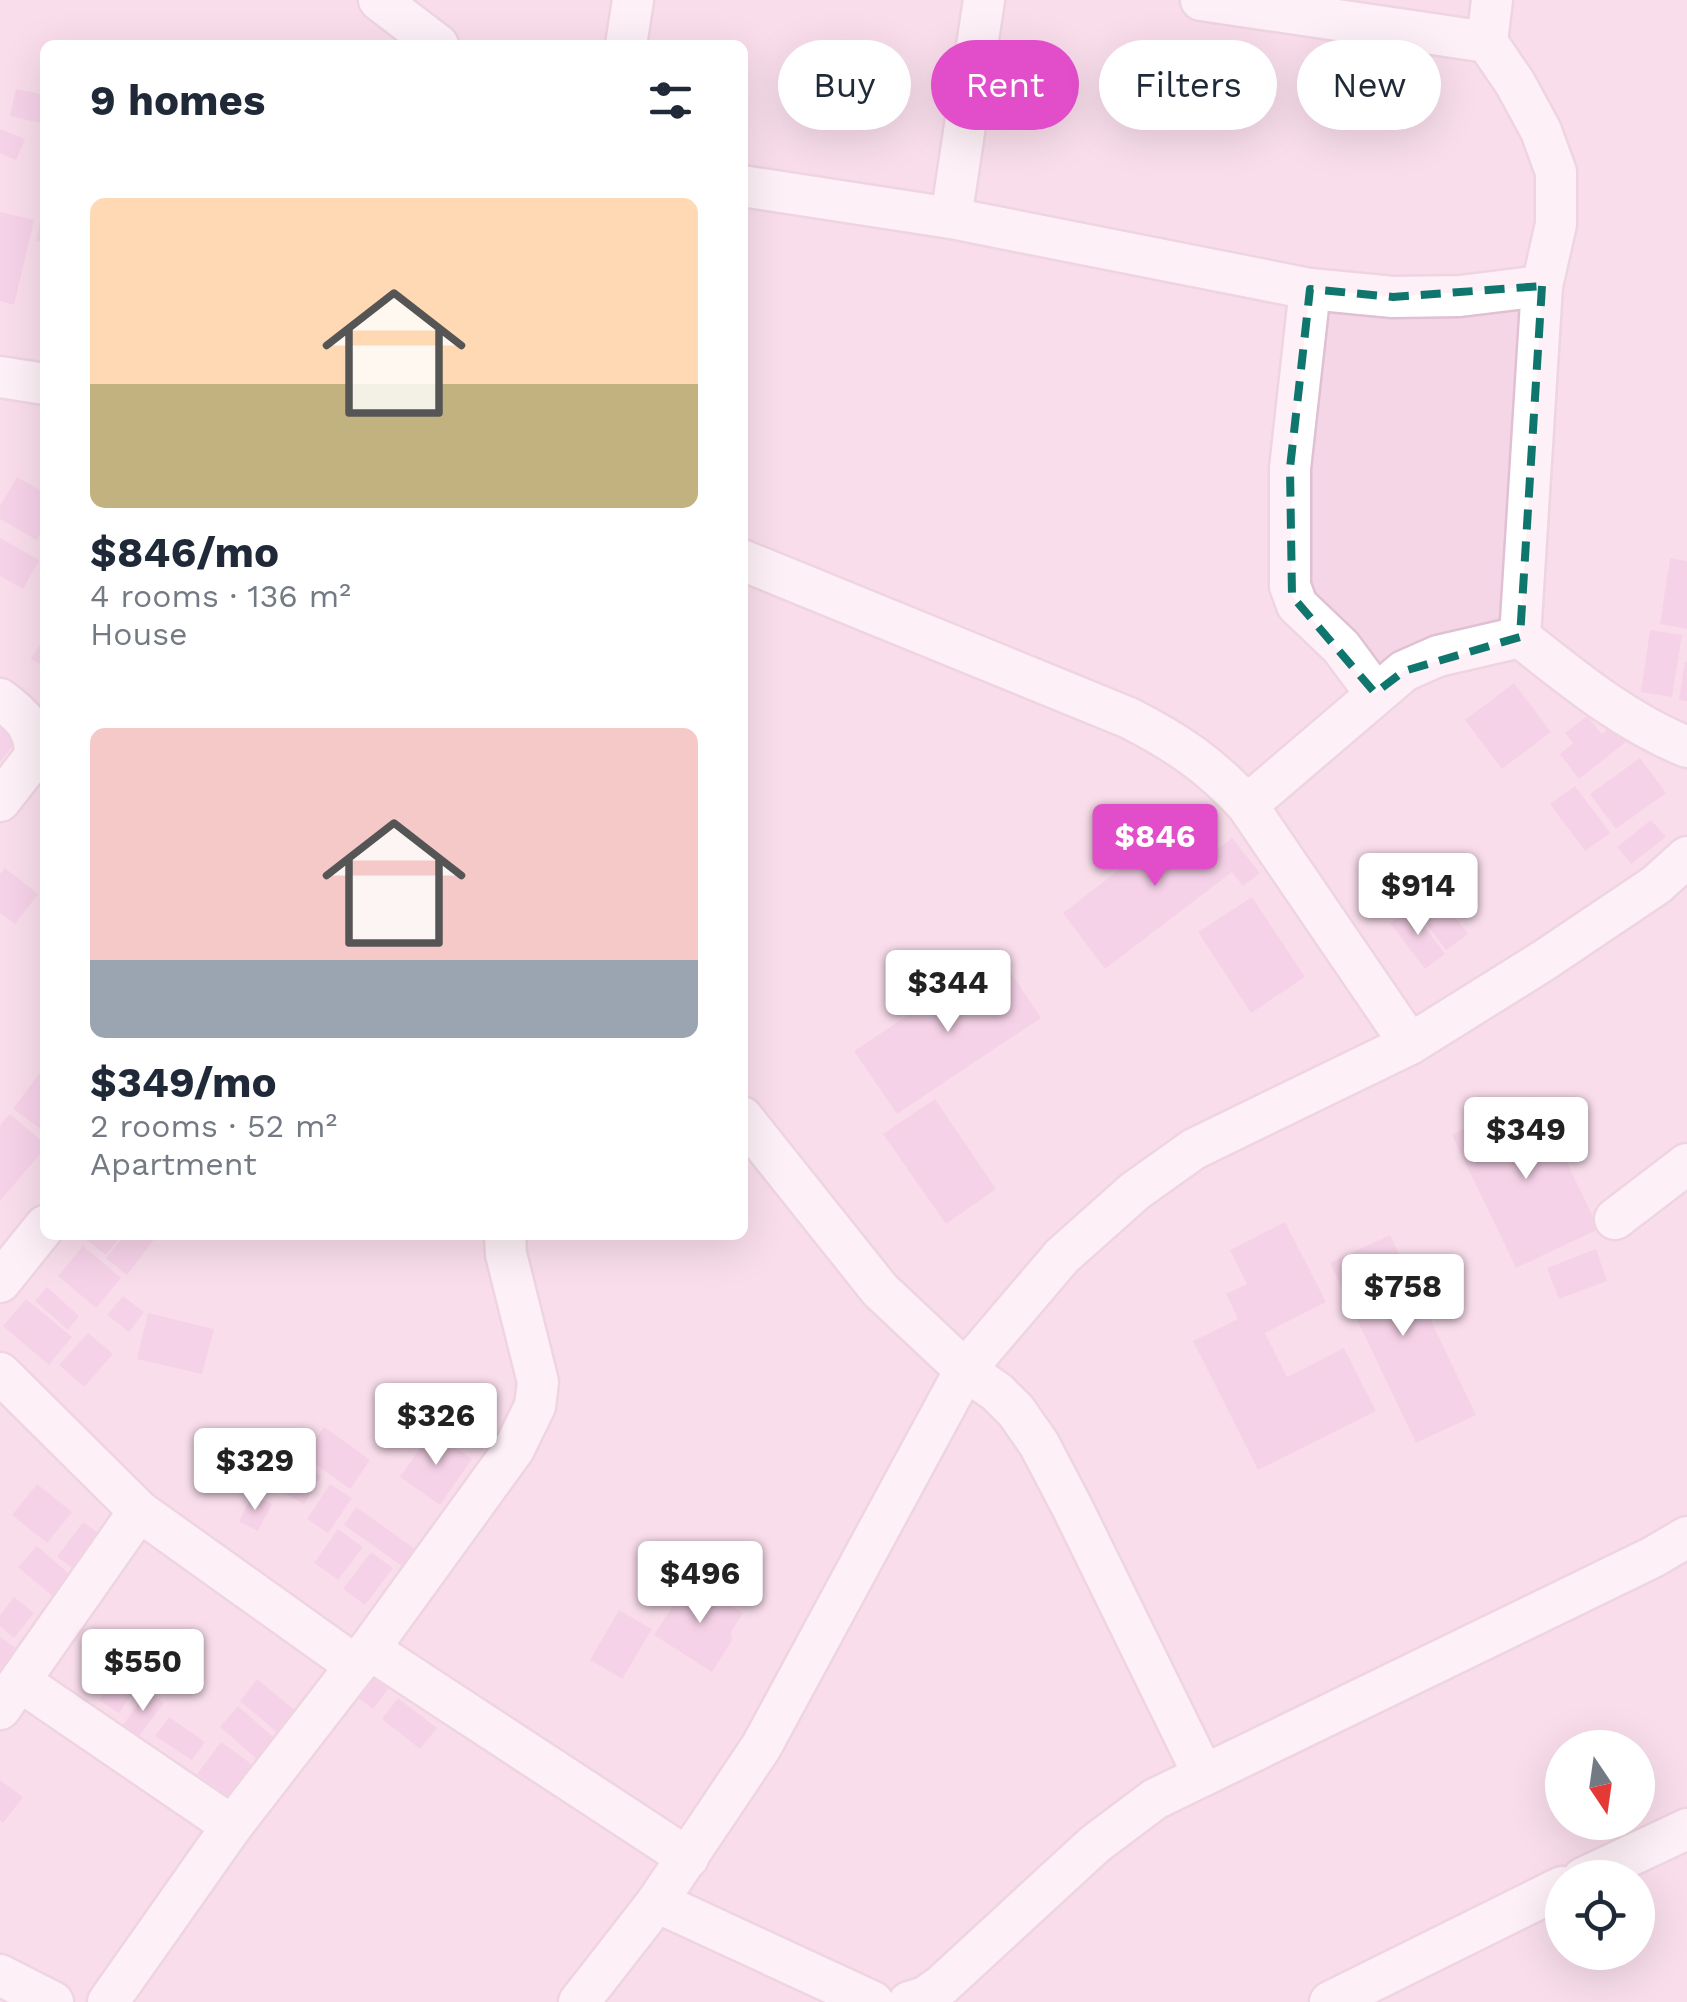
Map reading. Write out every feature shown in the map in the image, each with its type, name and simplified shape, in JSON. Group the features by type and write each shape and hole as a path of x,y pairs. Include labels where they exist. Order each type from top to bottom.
{"street":[{"path":"378,0 431,40"},
{"path":"627,40 633,0"},
{"path":"951,218 984,0"},
{"path":"1201,0 1487,42"},
{"path":"1492,0 1487,42 1541,131 1556,172 1556,224 1542,286 1520,637"},
{"path":"748,197 951,218 1310,289 1393,297 1460,296 1542,286"},
{"path":"1310,289 1290,468 1290,586 1297,605 1341,647 1375,693"},
{"path":"1,380 40,384"},
{"path":"748,562 1129,718 1176,741 1214,770 1247,805 1410,1044"},
{"path":"1247,805 1404,671 1438,656 1520,637"},
{"path":"1520,637 1578,683 1651,732 1687,748"},
{"path":"0,700 28,722 35,756 0,800"},
{"path":"579,2002 657,1902 761,1746 965,1370 1062,1256 1135,1190 1194,1149 1410,1044 1576,939 1656,884 1687,857"},
{"path":"748,1125 880,1290 965,1370 1007,1401 1039,1444 1202,1774"},
{"path":"1615,1219 1687,1164"},
{"path":"0,1282 40,1232"},
{"path":"108,2002 232,1826 362,1657 514,1448 535,1406 538,1382 505,1240"},
{"path":"0,1373 139,1510 362,1657 688,1858"},
{"path":"139,1510 10,1696 232,1826"},
{"path":"909,2002 942,1984 1094,1844 1155,1800 1687,1537"},
{"path":"1621,1860 1687,1829"},
{"path":"1349,1998 1545,1895"},
{"path":"657,1902 874,2002"},
{"path":"0,1975 53,2002"}],"highlighted area":[{"path":"1542,286 1520,637 1404,671 1375,693 1292,596 1290,468 1310,289 1393,297"}],"shaded area":[{"path":"0,0 1687,0 1687,2002 0,2002"}],"building":[{"path":"16,89 40,94 40,123 10,116"},
{"path":"0,129 25,139 16,160 0,153"},
{"path":"0,212 34,220 14,305 0,301"},
{"path":"17,477 40,490 37,540 0,519 0,506"},
{"path":"0,538 39,560 23,589 0,576"},
{"path":"1670,558 1687,561 1687,629 1660,624"},
{"path":"1650,630 1682,635 1672,697 1641,692"},
{"path":"40,645 40,664 31,659"},
{"path":"1687,662 1687,701 1679,700"},
{"path":"1514,683 1551,732 1502,769 1465,720"},
{"path":"0,715 23,733 0,762"},
{"path":"1587,716 1602,734 1622,717 1636,734 1579,779 1560,754 1573,743 1565,733"},
{"path":"1640,758 1666,793 1616,829 1590,794"},
{"path":"1575,786 1610,833 1585,851 1550,804"},
{"path":"1193,813 1219,848 1232,838 1260,873 1243,886 1232,872 1105,969 1063,913"},
{"path":"1651,820 1666,837 1631,864 1617,847"},
{"path":"5,868 38,894 15,924 0,913 0,874"},
{"path":"1433,888 1468,934 1446,950 1412,905"},
{"path":"1252,897 1305,977 1251,1013 1198,932"},
{"path":"1411,908 1445,954 1425,969 1390,923"},
{"path":"999,955 1041,1018 897,1114 854,1051"},
{"path":"40,1073 40,1128 13,1109"},
{"path":"1535,1096 1599,1229 1516,1268 1452,1135"},
{"path":"935,1099 996,1189 946,1224 883,1134"},
{"path":"10,1114 40,1140 40,1154 0,1201 0,1125"},
{"path":"1285,1222 1326,1302 1265,1333 1287,1377 1344,1348 1376,1411 1258,1470 1193,1341 1238,1319 1226,1294 1247,1284 1230,1250"},
{"path":"1390,1235 1476,1415 1416,1443 1330,1263"},
{"path":"86,1240 118,1240 106,1255"},
{"path":"120,1240 153,1240 127,1275 106,1258"},
{"path":"83,1246 121,1278 96,1308 58,1276"},
{"path":"1596,1249 1607,1281 1559,1299 1547,1268"},
{"path":"47,1287 79,1316 68,1330 35,1301"},
{"path":"123,1296 144,1312 129,1332 107,1315"},
{"path":"26,1299 72,1337 49,1365 3,1326"},
{"path":"148,1313 214,1329 202,1374 137,1359"},
{"path":"88,1333 113,1354 84,1387 59,1365"},
{"path":"324,1427 370,1460 350,1489 303,1455"},
{"path":"432,1431 472,1459 440,1505 400,1477"},
{"path":"296,1461 321,1476 304,1504 279,1490"},
{"path":"37,1484 72,1512 47,1543 12,1515"},
{"path":"330,1484 352,1498 328,1533 307,1519"},
{"path":"252,1495 272,1504 258,1531 239,1522"},
{"path":"356,1507 418,1551 406,1569 344,1525"},
{"path":"83,1522 107,1539 81,1574 57,1557"},
{"path":"338,1529 363,1547 338,1580 314,1563"},
{"path":"37,1546 75,1579 57,1600 18,1567"},
{"path":"371,1552 393,1568 365,1605 343,1589"},
{"path":"690,1580 743,1613 712,1672 654,1635"},
{"path":"14,1597 34,1613 14,1638 0,1626 0,1615"},
{"path":"619,1610 652,1629 622,1679 590,1660"},
{"path":"0,1637 25,1654 10,1675 0,1668"},
{"path":"145,1637 189,1673 171,1695 127,1659"},
{"path":"122,1666 142,1679 119,1713 99,1700"},
{"path":"369,1669 391,1685 373,1709 351,1692"},
{"path":"257,1679 297,1712 279,1734 240,1701"},
{"path":"147,1691 164,1703 139,1736 123,1725"},
{"path":"398,1698 437,1728 420,1749 382,1719"},
{"path":"238,1706 279,1742 261,1763 220,1727"},
{"path":"169,1717 205,1742 192,1760 155,1736"},
{"path":"221,1742 257,1768 233,1800 197,1774"},
{"path":"0,1780 23,1797 3,1823 0,1820"}]}
